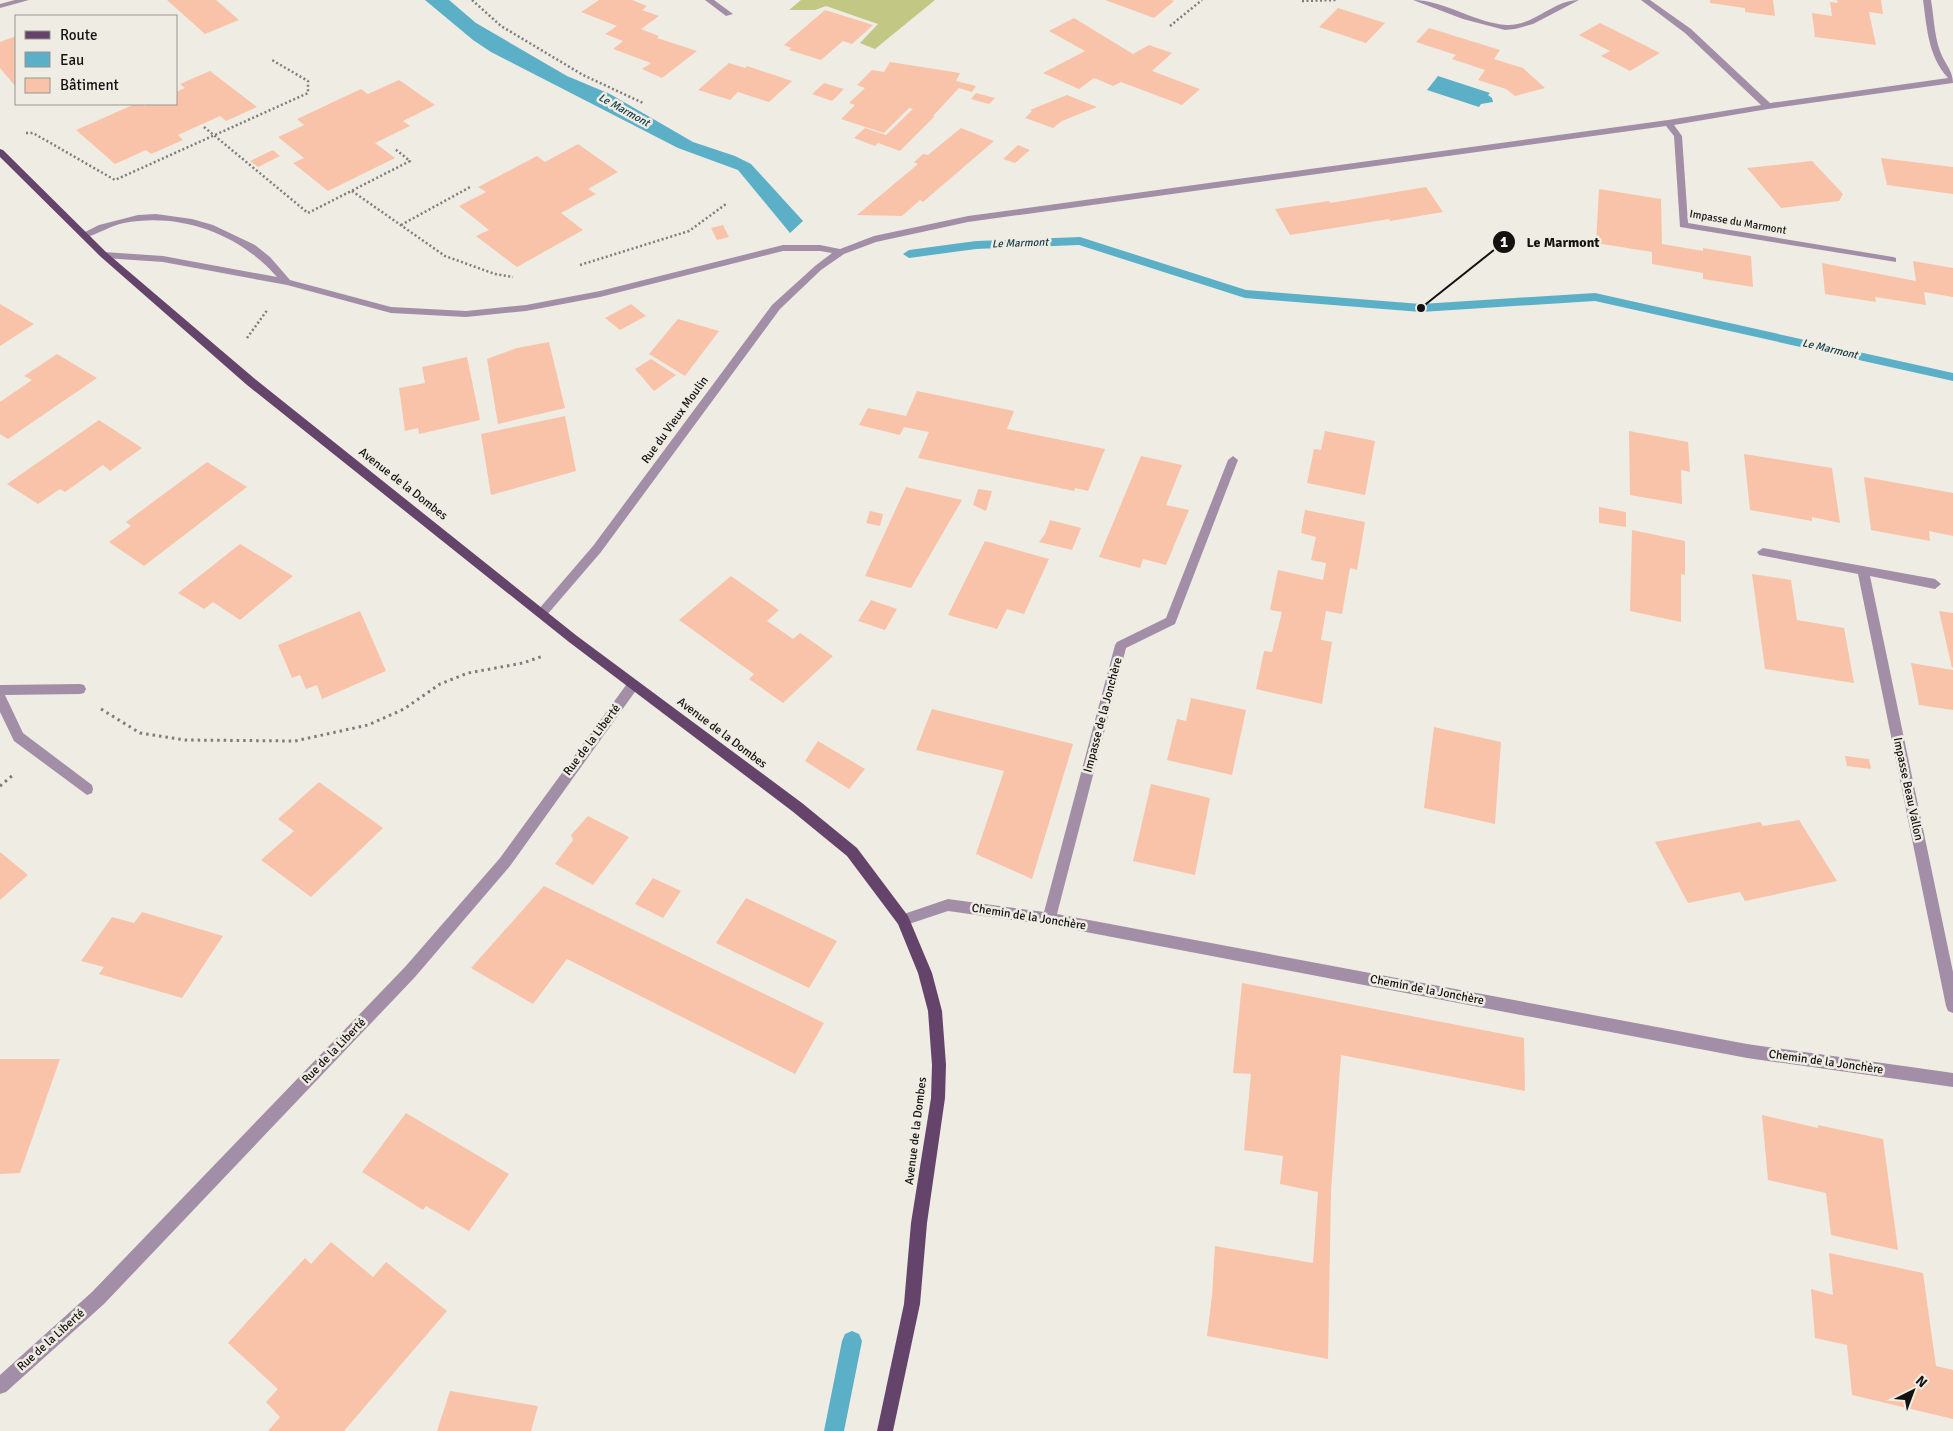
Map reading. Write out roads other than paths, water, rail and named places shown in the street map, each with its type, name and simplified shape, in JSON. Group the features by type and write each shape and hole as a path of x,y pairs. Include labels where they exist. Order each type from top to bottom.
{"main road":[{"name":"Avenue de la Dombes","path":"0,152 104,255 251,382 633,685 797,808 852,852 904,920 925,973 936,1011 939,1073 938,1098 919,1223 912,1304 885,1431"}],"street":[{"path":"0,6 25,0"},
{"path":"709,0 730,14"},
{"path":"1417,0 1477,20 1500,26 1514,27 1533,21 1575,0"},
{"path":"1646,0 1688,31 1768,106"},
{"path":"1927,0 1936,57 1953,79"},
{"name":"Rue du Vieux Moulin","path":"542,613 597,549 776,307 818,268 841,252 874,239 968,219 1668,123 1768,106 1953,79"},
{"name":"Impasse du Marmont","path":"1668,123 1678,136 1683,225 1893,260"},
{"path":"84,235 111,222 130,218 181,218 208,226 251,246 266,258 287,282"},
{"path":"104,255 163,259 287,282 391,310 466,314 526,308 600,294 783,248 820,248 841,252"},
{"name":"Impasse de la Jonchère","path":"1049,919 1121,645 1171,621 1233,460"},
{"path":"1763,552 1935,584"},
{"name":"Impasse Beau Vallon","path":"1863,571 1953,1006"},
{"name":"Rue de la Liberté","path":"0,1386 98,1298 410,972 505,862 633,685"},
{"path":"0,690 80,689"},
{"path":"0,698 18,737 87,789"},
{"name":"Chemin de la Jonchère","path":"904,920 948,906 1049,919 1747,1050 1953,1080"}],"water":[{"path":"425,0 449,0 476,23 567,76 610,94 693,142 735,156 751,164 803,221 790,233 738,170 678,148 491,52 473,40"},
{"path":"1438,76 1490,93 1488,95 1492,98 1493,102 1481,104 1479,107 1427,90"}],"waterway":[{"name":"Le Marmont","path":"909,254 976,245 1080,241 1245,294 1421,308 1595,297 1953,377"},
{"path":"834,1431 852,1341"}],"place":[{"name":"Le Marmont","path":"1421,308"}]}
